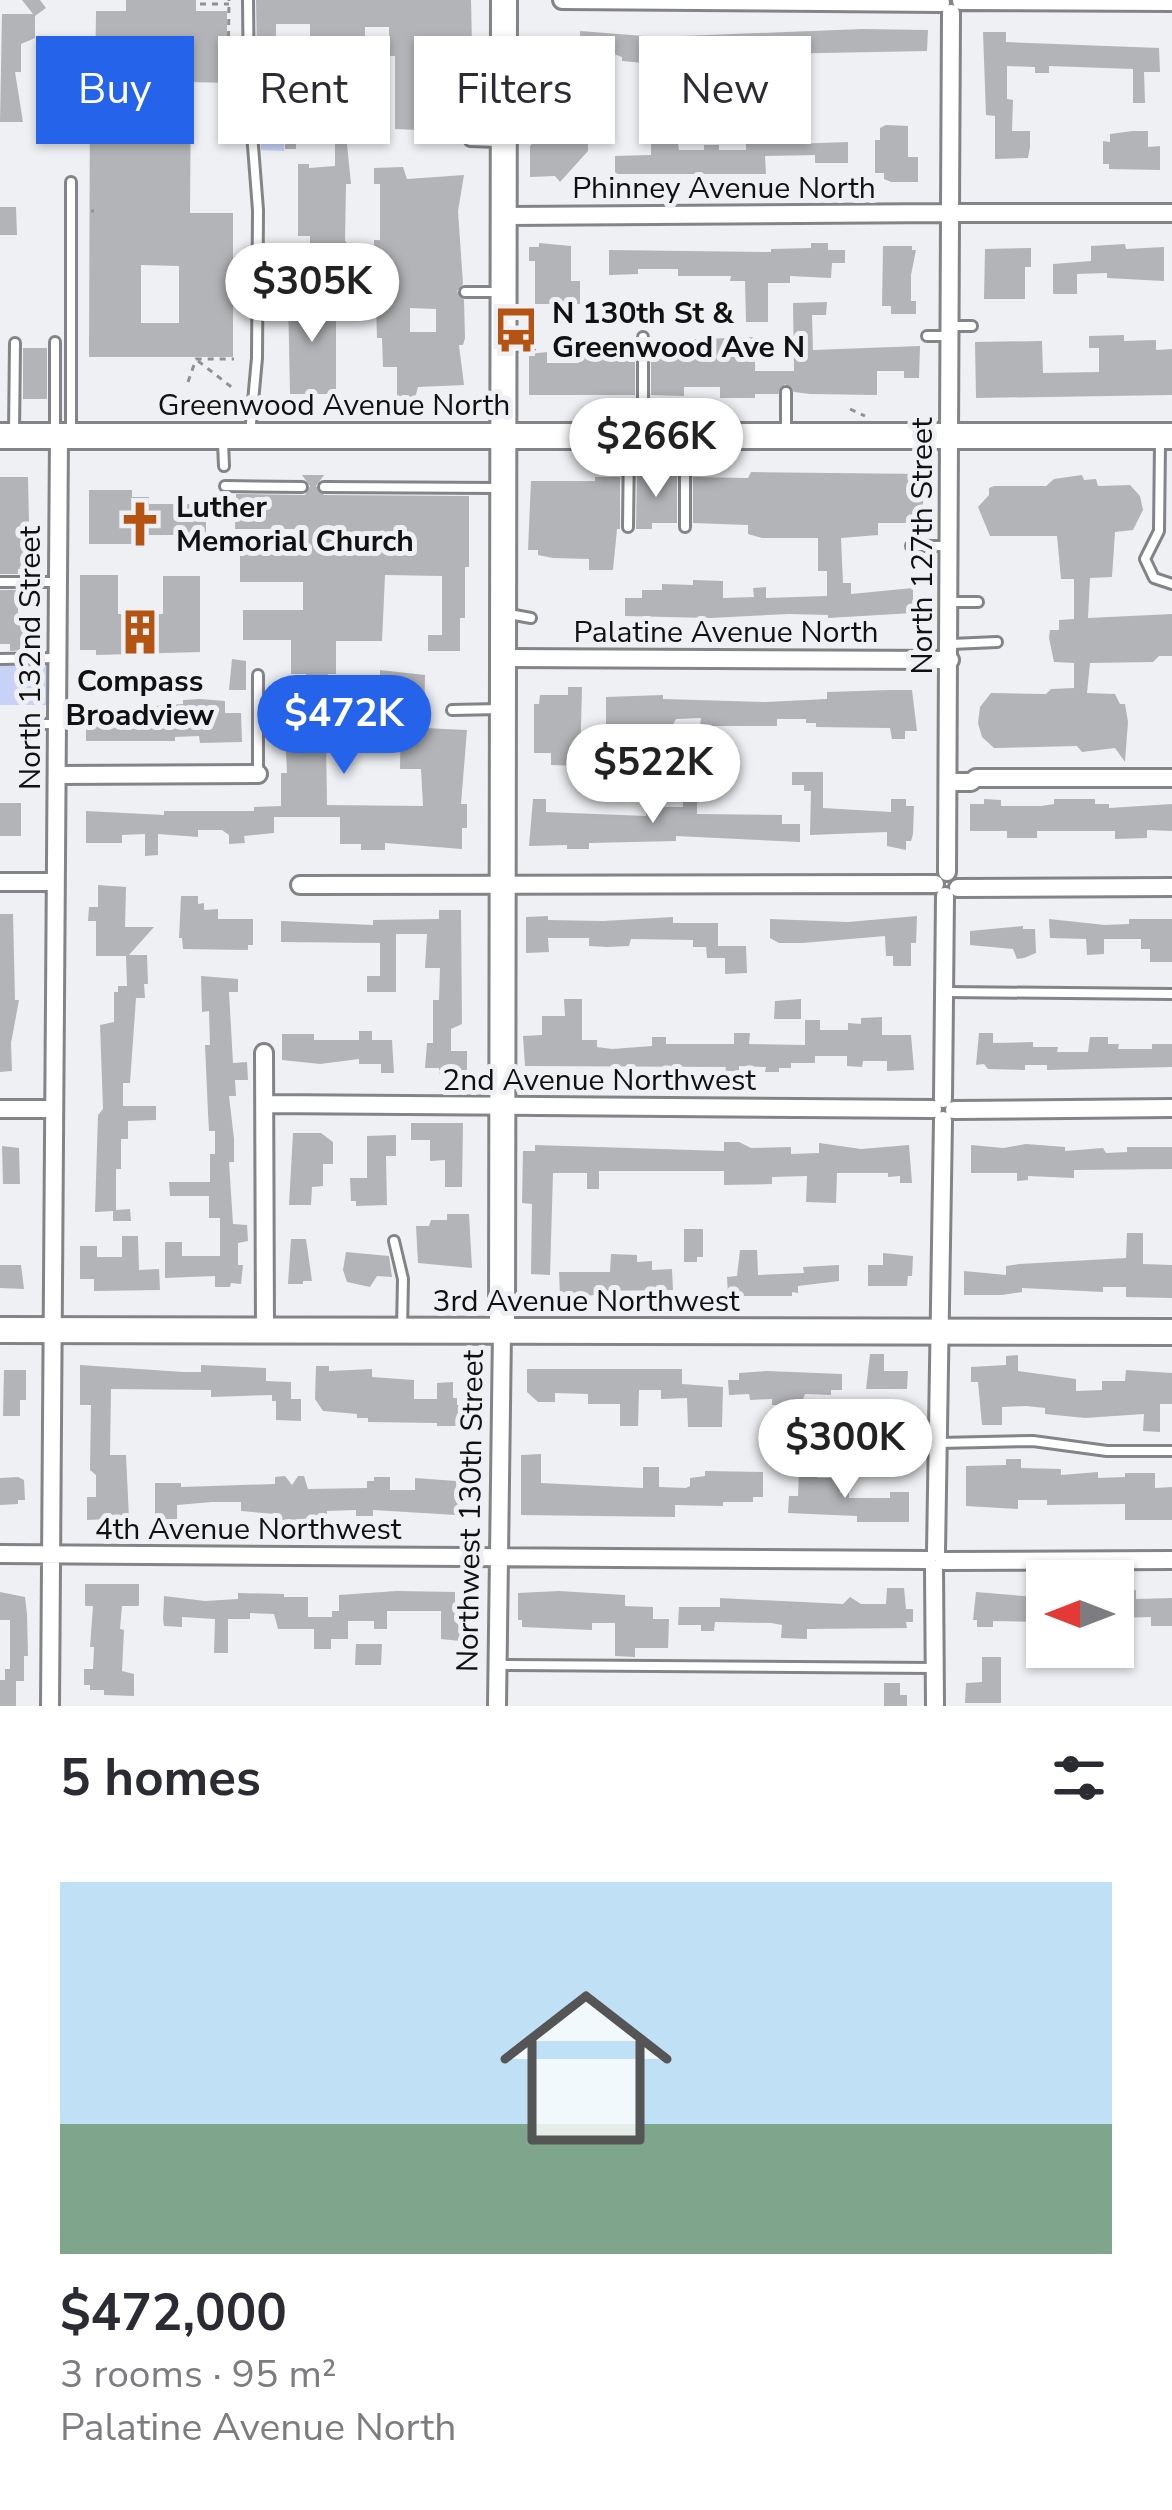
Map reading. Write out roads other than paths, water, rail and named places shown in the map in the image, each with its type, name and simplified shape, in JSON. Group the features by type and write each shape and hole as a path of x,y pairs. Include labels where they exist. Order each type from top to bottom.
{"street":[{"name":"Northwest 130th Street","path":"504,0 504,36"},
{"path":"562,0 1172,2"},
{"name":"North 127th Street","path":"935,1706 950,652 951,4"},
{"name":"Northwest 130th Street","path":"497,1706 505,144"},
{"name":"Phinney Avenue North","path":"505,217 1172,213"},
{"name":"Greenwood Avenue North","path":"7,436 1166,436"},
{"name":"North 132nd Street","path":"50,1706 62,436"},
{"name":"Palatine Avenue North","path":"501,658 950,652"},
{"path":"948,777 968,772 976,778 1172,778"},
{"path":"56,775 258,774"},
{"path":"0,882 55,882"},
{"path":"300,885 1172,887"},
{"path":"265,1053 265,1330"},
{"name":"2nd Avenue Northwest","path":"265,1104 1172,1108"},
{"path":"0,1109 53,1109"},
{"name":"3rd Avenue Northwest","path":"0,1330 1172,1332"},
{"name":"4th Avenue Northwest","path":"0,1554 1172,1559"}],"lane":[{"path":"248,0 258,210 257,358 250,436"},
{"path":"62,436 71,182"},
{"path":"465,292 504,292"},
{"path":"927,336 972,326"},
{"path":"628,527 643,337"},
{"path":"55,342 62,436"},
{"path":"7,436 15,343"},
{"path":"503,347 530,346"},
{"path":"786,392 786,436"},
{"path":"223,436 224,466"},
{"path":"685,436 685,527"},
{"path":"1166,436 1160,525 1145,559 1154,578 1172,584"},
{"path":"224,486 302,487"},
{"path":"324,487 502,488"},
{"path":"911,546 950,546"},
{"path":"0,582 58,582"},
{"path":"950,602 978,602"},
{"path":"501,614 531,618"},
{"path":"950,652 997,642"},
{"path":"0,658 57,658"},
{"path":"258,675 258,774"},
{"path":"452,710 501,709"},
{"path":"31,724 56,724"},
{"path":"944,992 1172,994"},
{"path":"394,1241 403,1279 402,1330"},
{"path":"938,1443 1033,1441 1107,1451 1172,1451"},
{"path":"497,1665 935,1668"}],"place":[{"name":"N 130th St & Greenwood Ave N","path":"516,330"},
{"name":"Luther Memorial Church","path":"140,524"},
{"name":"Compass Broadview","path":"140,632"}]}
